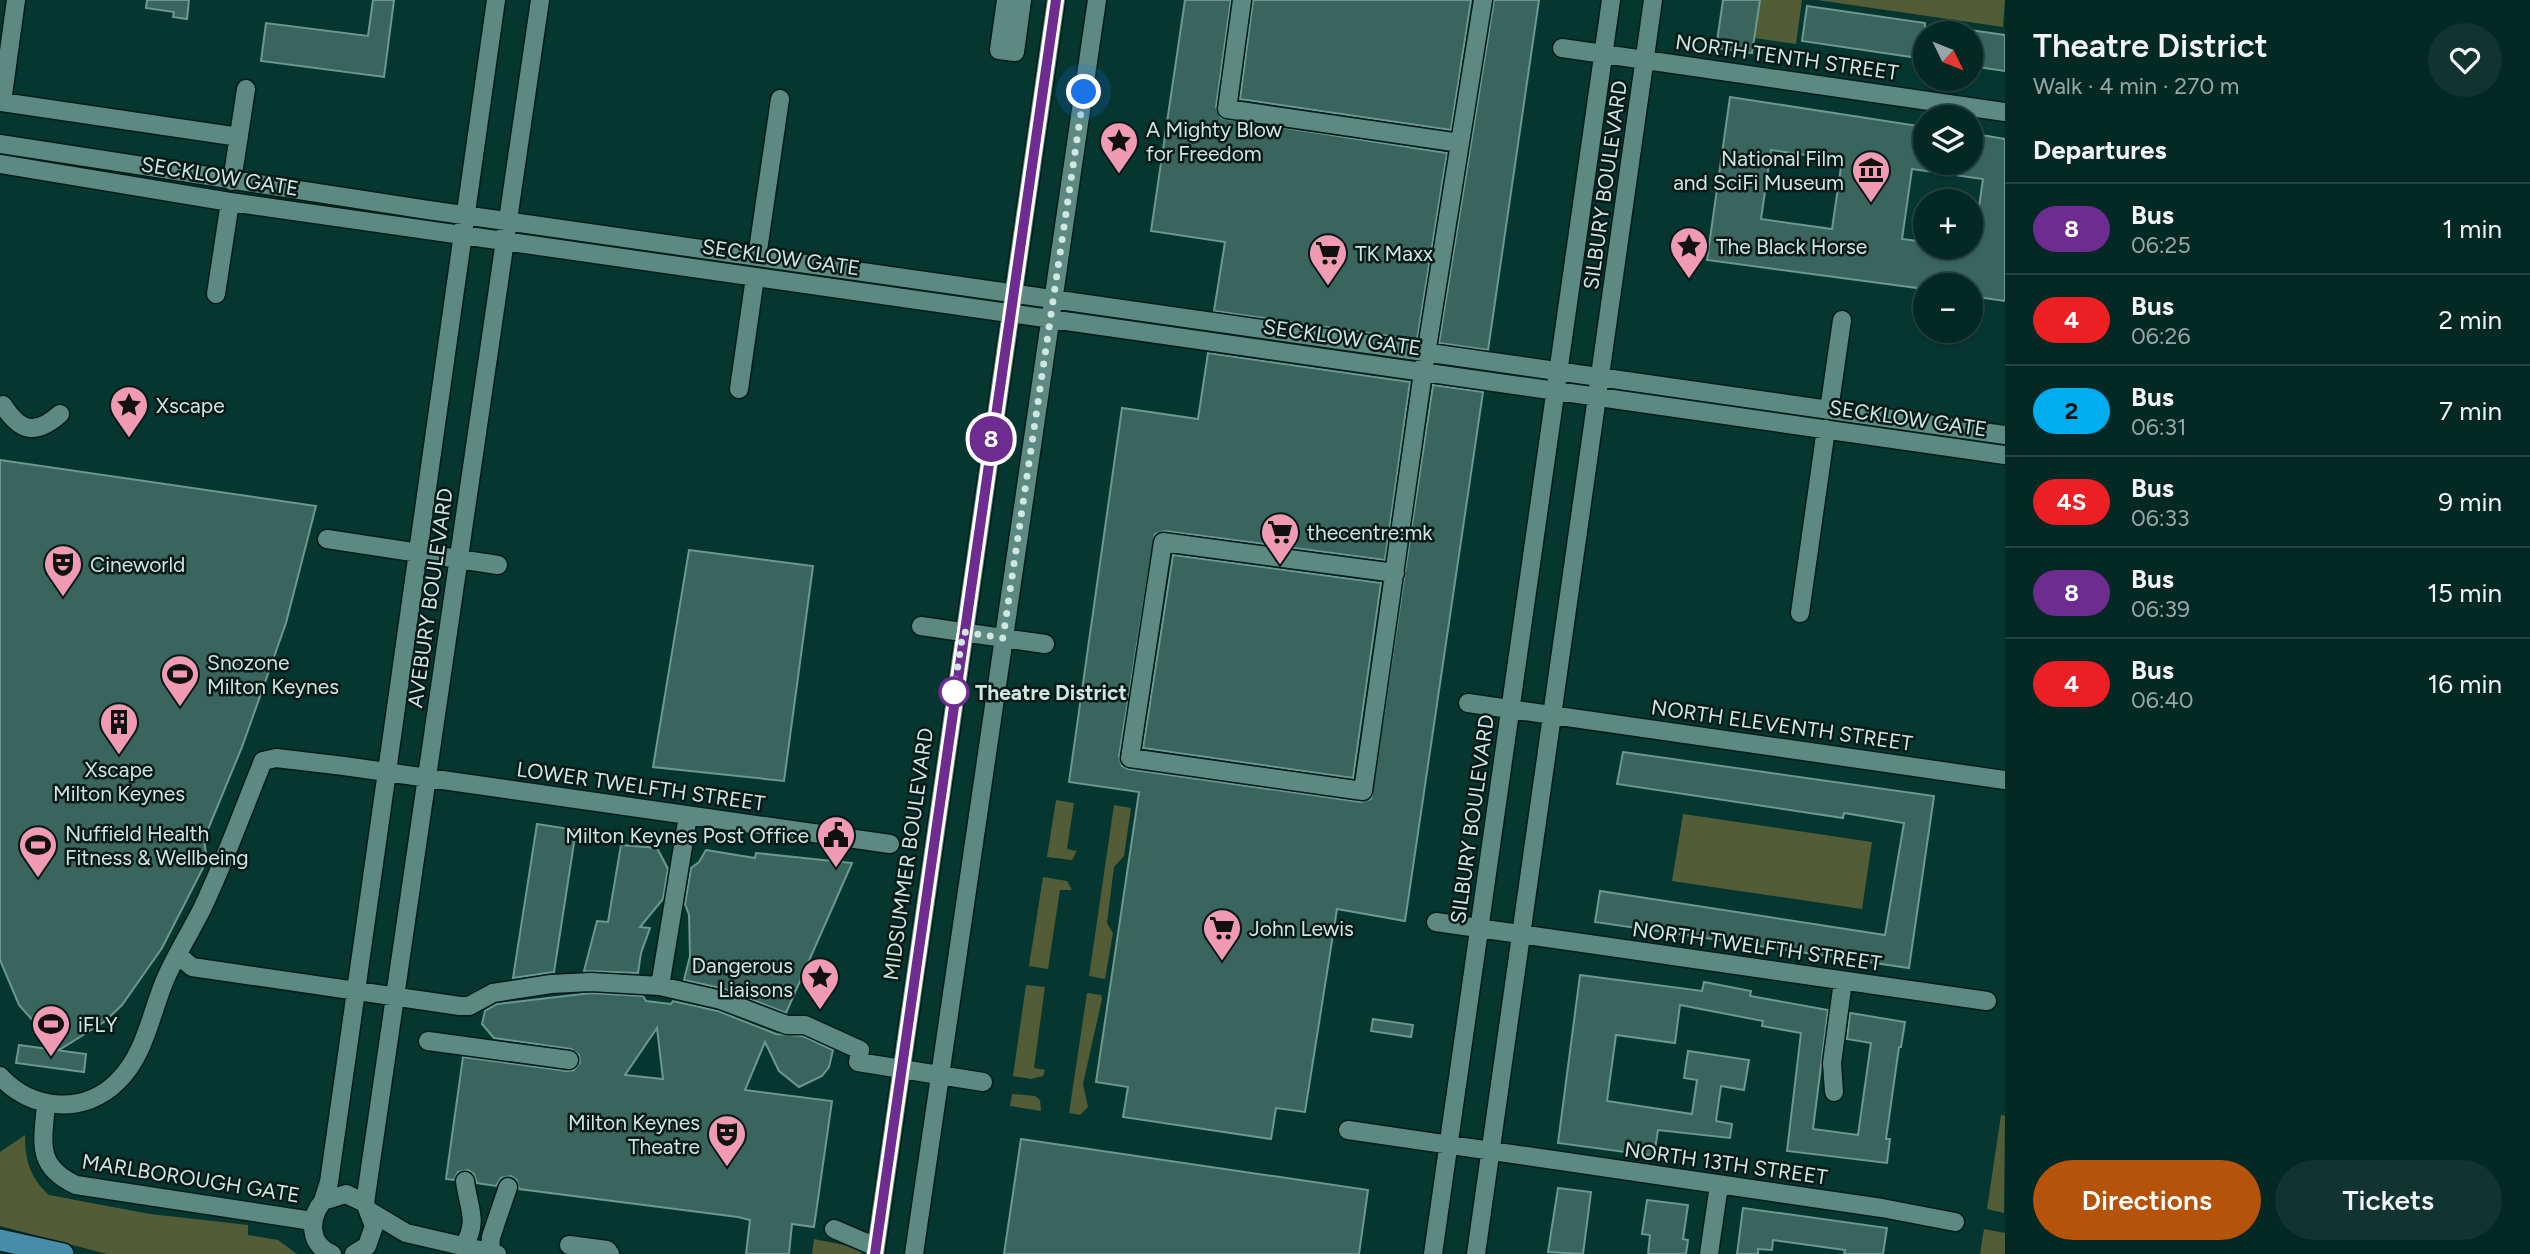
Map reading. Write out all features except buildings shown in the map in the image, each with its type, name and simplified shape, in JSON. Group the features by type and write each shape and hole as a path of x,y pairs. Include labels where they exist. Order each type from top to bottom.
{"main road":[{"path":"0,1240 63,1254"}],"street":[{"path":"16,0 2,102 239,137"},
{"name":"AVEBURY BOULEVARD","path":"312,1221 329,1182 496,0"},
{"name":"AVEBURY BOULEVARD","path":"360,1250 374,1226 368,1207 369,1180 540,0"},
{"path":"1006,0 999,50 1015,52 1022,0"},
{"path":"1012,292 1056,0"},
{"path":"914,1254 938,1074 1097,0"},
{"path":"1241,0 1227,109 1460,144"},
{"path":"1395,573 1163,542 1130,758 1363,791 1395,573 1423,371 1483,0"},
{"name":"SILBURY BOULEVARD","path":"1433,1254 1611,0"},
{"name":"SILBURY BOULEVARD","path":"1598,396 1654,0"},
{"name":"NORTH TENTH STREET","path":"1562,48 2005,111"},
{"path":"232,181 246,89"},
{"path":"757,257 780,99"},
{"name":"SECKLOW GATE","path":"0,144 464,215 2005,435"},
{"name":"SECKLOW GATE","path":"0,164 230,202 2005,455"},
{"path":"216,294 230,202"},
{"path":"739,389 755,277"},
{"name":"MIDSUMMER BOULEVARD","path":"875,1251 1012,292"},
{"path":"1829,410 1842,320"},
{"path":"1476,1254 1598,396"},
{"path":"3,405 11,417 34,429 46,427 60,414"},
{"path":"1800,613 1826,429"},
{"path":"327,539 498,565"},
{"path":"921,626 1045,644"},
{"name":"NORTH ELEVENTH STREET","path":"1468,703 2005,780"},
{"name":"LOWER TWELFTH STREET","path":"178,955 217,873 263,761 276,758 890,844"},
{"path":"660,986 688,816"},
{"name":"NORTH TWELFTH STREET","path":"1436,922 1987,1001"},
{"path":"0,1076 20,1092 46,1104 77,1105 90,1101 119,1081 140,1048 165,979 178,955 192,967 460,1006 477,1002 493,993 551,984 591,982 660,986 721,1000 787,1025 805,1025 860,1050 858,1062 983,1082"},
{"path":"1834,1092 1832,1063 1843,981"},
{"path":"428,1041 569,1060"},
{"name":"MARLBOROUGH GATE","path":"46,1104 41,1132 47,1164 59,1178 76,1185 312,1221"},
{"name":"NORTH 13TH STREET","path":"1348,1130 1955,1222"},
{"path":"464,1245 472,1233 473,1212 465,1181"},
{"path":"1709,1254 1719,1185"},
{"path":"323,1201 346,1194 406,1233 494,1253 491,1237 508,1187"},
{"path":"312,1221 314,1237 328,1253"},
{"path":"834,1229 875,1251"},
{"path":"360,1250 406,1233"},
{"path":"569,1245 607,1250 610,1254"}],"green space":[{"path":"1759,0 1802,0 1796,44 1754,38"},
{"path":"1817,0 2005,0 2003,27 1983,24 1983,21 1962,21"},
{"path":"1056,800 1074,803 1067,849 1077,851 1072,860 1047,857"},
{"path":"1114,805 1131,808 1124,856 1114,867 1107,923 1113,933 1105,979 1089,976"},
{"path":"1683,814 1872,842 1862,909 1672,881"},
{"path":"1043,877 1067,881 1072,890 1060,890 1048,969 1029,966"},
{"path":"1026,985 1045,987 1034,1068 1045,1070 1043,1076 1031,1079 1013,1076"},
{"path":"1087,993 1101,995 1102,999 1083,1084 1088,1107 1080,1115 1069,1113"},
{"path":"1012,1094 1035,1096 1040,1100 1041,1111 1010,1106"},
{"path":"2001,1115 2005,1116 2004,1213 1987,1209"},
{"path":"25,1135 30,1168 37,1182 49,1195 150,1214 248,1225 248,1235 278,1240 297,1254 107,1254 0,1226 0,1152"},
{"path":"1984,1229 2005,1233 2005,1254 1980,1254"},
{"path":"814,1239 859,1248 862,1254 812,1254"}],"bus line":[{"name":"8","path":"875,1254 919,933 1056,0"}],"place":[{"name":"A Mighty Blow for Freedom","path":"1119,175"},
{"name":"National Film and SciFi Museum","path":"1871,204"},
{"name":"The Black Horse","path":"1689,280"},
{"name":"TK Maxx","path":"1328,287"},
{"name":"Xscape","path":"129,439"},
{"name":"thecentre:mk","path":"1280,566"},
{"name":"Cineworld","path":"63,598"},
{"name":"Theatre District","path":"954,692"},
{"name":"Snozone Milton Keynes","path":"180,708"},
{"name":"Xscape Milton Keynes","path":"119,756"},
{"name":"Milton Keynes Post Office","path":"836,869"},
{"name":"Nuffield Health Fitness & Wellbeing","path":"38,879"},
{"name":"John Lewis","path":"1222,962"},
{"name":"Dangerous Liaisons","path":"820,1011"},
{"name":"iFLY","path":"51,1058"},
{"name":"Milton Keynes Theatre","path":"727,1168"}],"route":[{"path":"954,692 963,632 1003,638 1084,92"}]}
